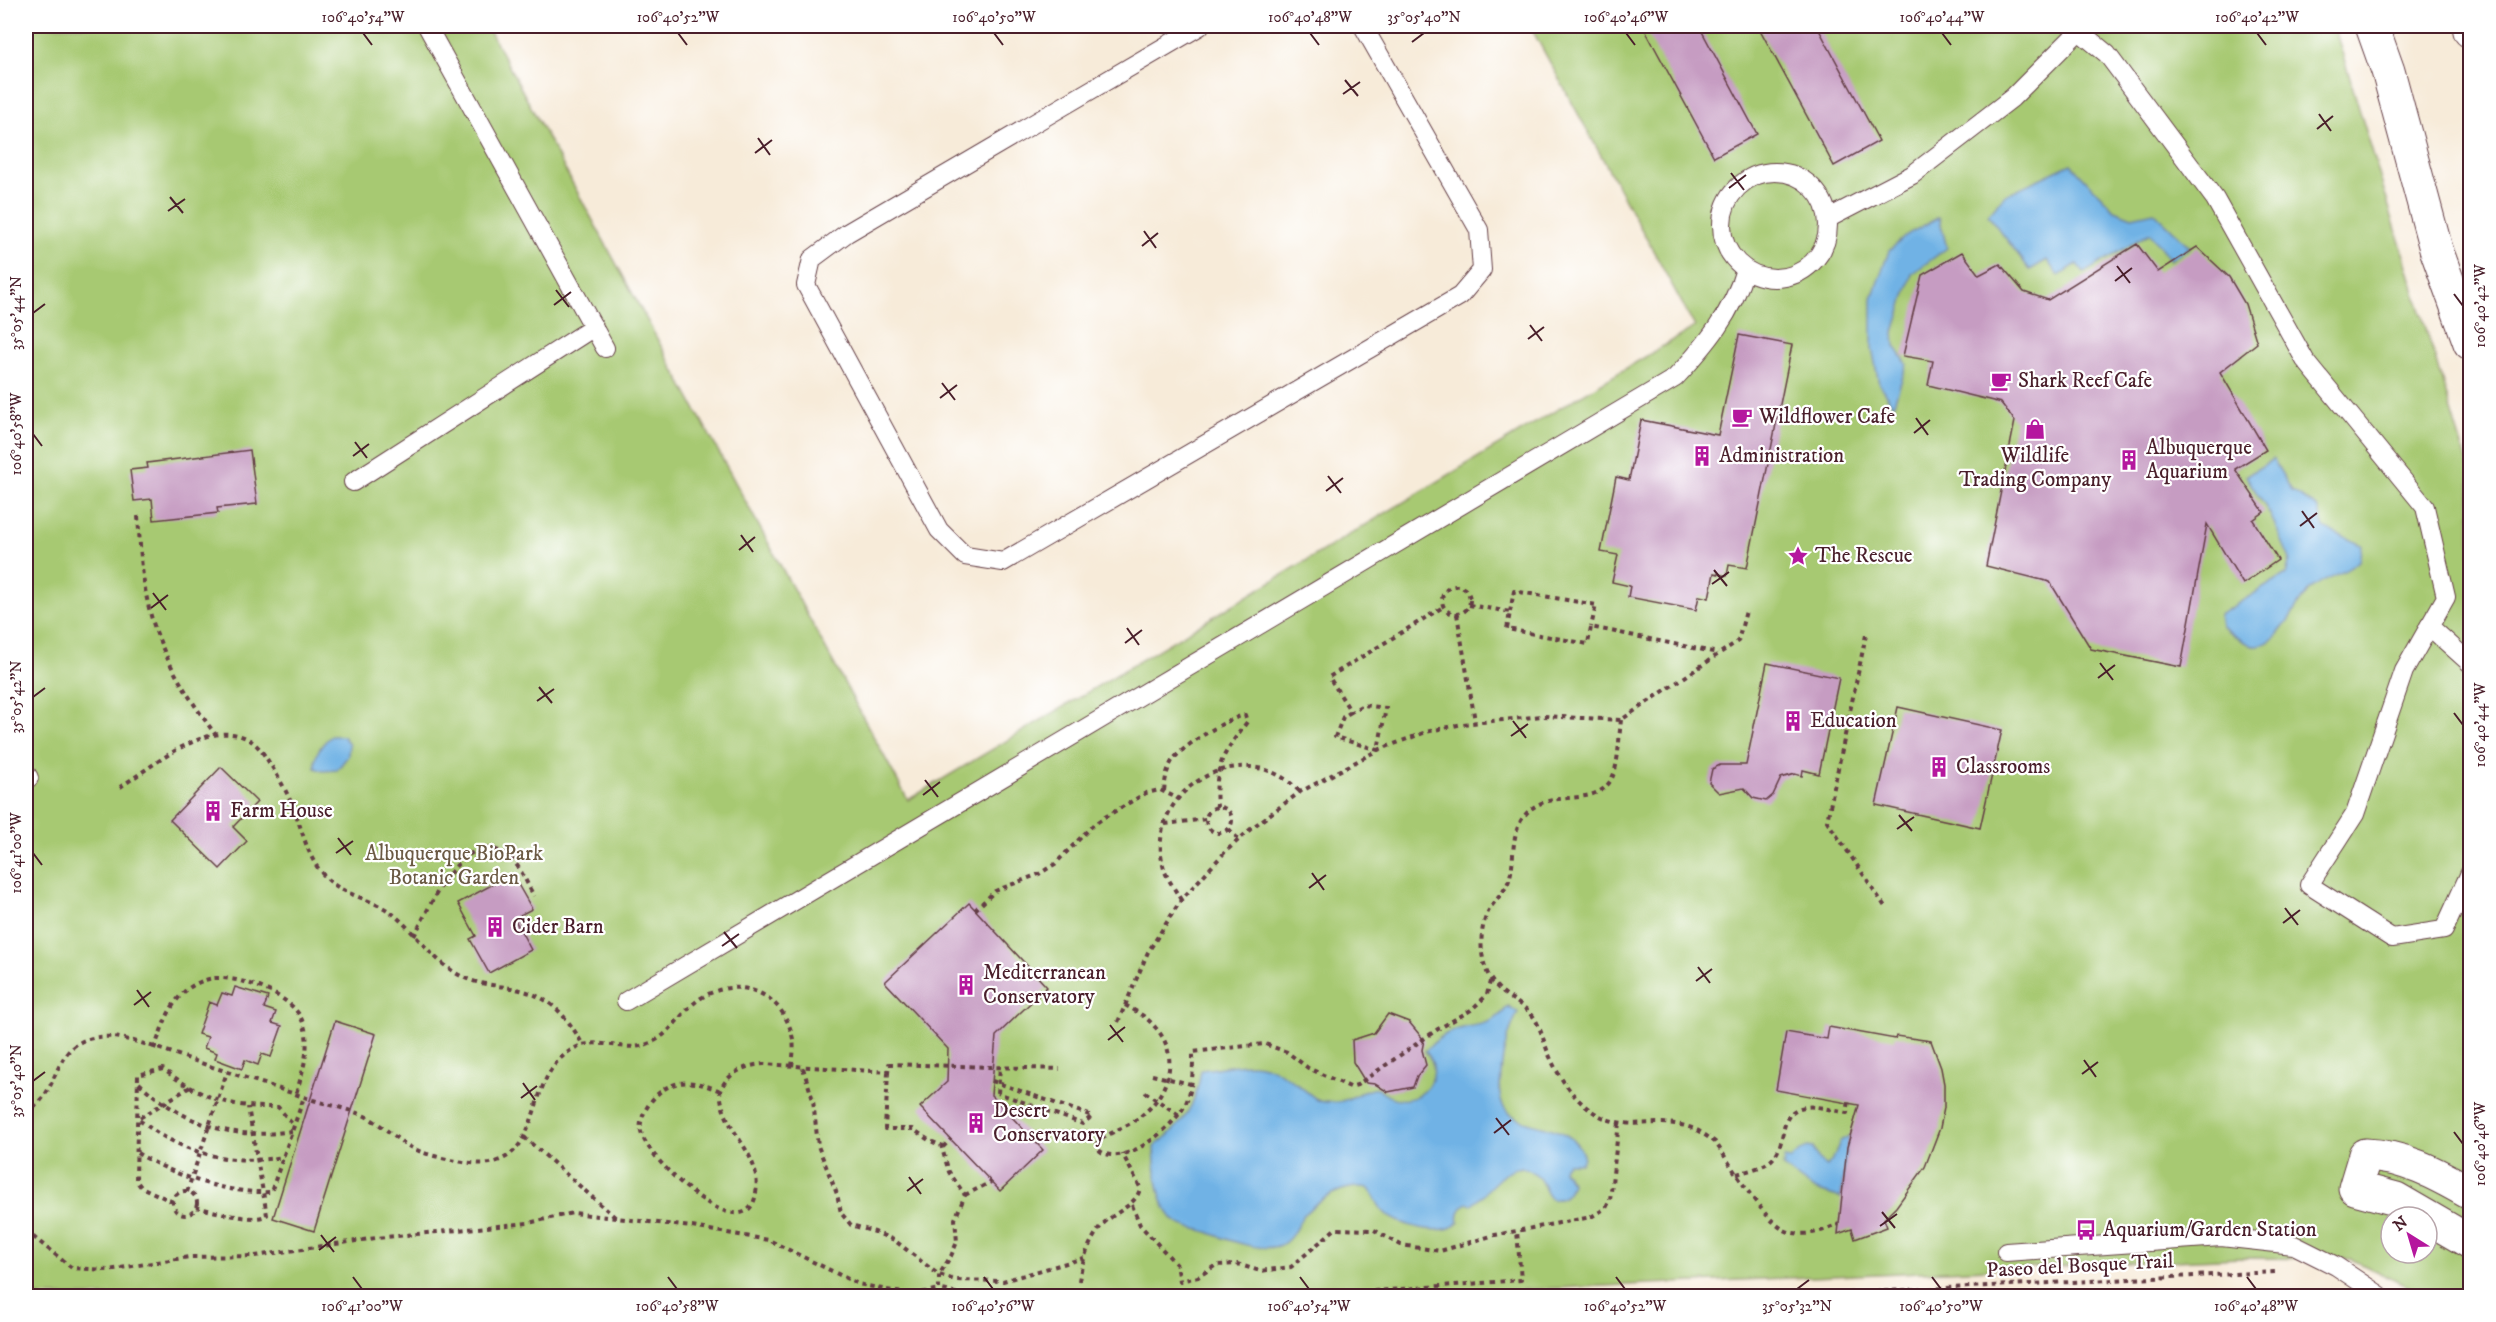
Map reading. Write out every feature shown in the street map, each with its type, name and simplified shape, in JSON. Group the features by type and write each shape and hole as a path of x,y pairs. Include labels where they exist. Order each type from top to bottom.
{"main road":[{"path":"2372,26 2388,71 2436,249 2470,343"},
{"path":"2469,26 2470,31"},
{"path":"2470,1192 2429,1169 2382,1155 2365,1155 2355,1188 2396,1198 2470,1242"}],"lane":[{"path":"427,26 606,348"},
{"path":"1200,26 847,233 812,259 806,285 939,530 965,556 1003,562 1460,296 1482,270 1479,230 1363,26"},
{"path":"1829,218 1912,175 2012,98 2085,28 2215,198 2305,360 2426,507 2446,597 2404,671 2355,814 2309,885 2392,938 2444,930 2470,873"},
{"path":"1780,171 1797,176 1817,190 1826,206 1829,218 1827,237 1818,257 1803,270 1785,277 1774,278 1745,269 1726,246 1722,228 1724,210 1737,188 1746,180 1762,173 1780,171"},
{"path":"626,1001 1675,378 1709,341 1739,290 1745,269"},
{"path":"353,482 594,327"},
{"path":"2429,626 2470,663"},
{"path":"26,773 28,778 26,778"},
{"path":"2007,1252 2221,1237 2294,1245 2336,1266 2381,1296"}],"path":[{"path":"138,516 147,599 156,632 180,683 215,734"},
{"path":"1454,587 1466,591 1469,596 1469,605 1464,612 1457,614 1448,612 1443,607 1444,593 1454,587"},
{"path":"1514,591 1596,605 1591,627 1588,644 1507,629 1514,591"},
{"path":"1469,605 1510,612"},
{"path":"1351,712 1329,677 1443,607"},
{"path":"1118,1022 1157,934 1181,900 1239,840 1300,792 1378,750 1426,732 1475,721 1543,716 1621,720 1738,641 1746,611"},
{"path":"1457,614 1475,721"},
{"path":"1591,627 1719,654"},
{"path":"1866,635 1827,821 1886,908"},
{"path":"1363,705 1386,708 1378,750 1335,736 1343,717 1363,705"},
{"path":"1164,791 1171,763 1177,754 1215,730 1245,715 1247,722 1225,751 1218,769 1217,807"},
{"path":"1125,1005 1148,1020 1163,1038 1170,1058 1168,1078 1157,1100 1141,1116 1097,1143 1100,1151 1105,1155 1122,1153 1142,1145 1161,1133 1179,1115 1191,1084 1193,1052 1265,1044 1287,1052 1308,1068 1332,1078 1345,1087 1357,1085 1438,1029 1471,1010 1487,995 1490,980 1483,956 1484,924 1488,911 1509,881 1518,826 1524,816 1539,803 1558,798 1586,797 1601,792 1606,787 1615,770 1621,720"},
{"path":"120,787 200,738 215,734 230,734 246,738 261,750 284,787 295,811 306,846 322,874 333,884 386,910 435,957 460,976 485,985 517,989 553,1005 566,1017 583,1045"},
{"path":"1181,900 1165,871 1162,846 1165,824 1177,798 1196,780 1218,769 1244,766 1269,770 1291,782 1300,792"},
{"path":"975,909 995,891 1039,874 1055,864 1093,825 1146,793 1160,789 1177,798"},
{"path":"1217,807 1226,808 1231,814 1232,823 1229,829 1215,832 1208,827 1206,819 1210,810 1217,807"},
{"path":"1165,824 1206,819"},
{"path":"1229,829 1239,840"},
{"path":"414,936 449,874 458,863 472,853 486,848 496,849 516,863 534,896"},
{"path":"154,1049 168,1015 184,992 208,979 236,980 285,999 302,1018 307,1046 296,1094"},
{"path":"1490,980 1506,996 1529,1011 1541,1030 1550,1057 1566,1086 1596,1114 1619,1123 1666,1124 1693,1128 1714,1142 1762,1209 1781,1229 1813,1234 1839,1224"},
{"path":"26,1112 43,1099 64,1055 83,1042 104,1036 114,1037 366,1117 411,1148 446,1158 489,1163 511,1154 524,1137 536,1099 546,1078 571,1050 588,1043 634,1046 647,1044 662,1037 687,1009 701,998 719,990 739,987 763,994 781,1009 793,1037 792,1067"},
{"path":"720,1091 702,1083 687,1082 669,1086 657,1094 648,1107 640,1122 641,1134 657,1159 692,1192 721,1209 739,1214 752,1206 756,1193 756,1179 748,1151 725,1115 720,1091 727,1079 745,1067 764,1064 888,1072"},
{"path":"943,1147 930,1141 913,1128 885,1129 889,1064 1060,1069"},
{"path":"992,1081 1092,1116 1083,1124 998,1093 999,1067"},
{"path":"803,1068 813,1100 818,1146 845,1220 851,1225 894,1240 939,1275 955,1280 1003,1281 1084,1258"},
{"path":"173,1202 138,1184 138,1075 163,1069 190,1088 217,1101 248,1107 278,1107 293,1129"},
{"path":"187,1192 227,1072"},
{"path":"1152,1075 1191,1084"},
{"path":"138,1083 185,1117 222,1130 253,1134 293,1129"},
{"path":"138,1119 190,1088"},
{"path":"1145,1092 1179,1115"},
{"path":"137,1153 166,1169 192,1178 234,1188 271,1192 304,1097"},
{"path":"1737,1174 1758,1168 1775,1157 1784,1123 1795,1110 1805,1107 1847,1113 1849,1101"},
{"path":"196,1207 264,1218 267,1213 248,1107"},
{"path":"138,1119 177,1144 200,1154 227,1159 257,1160 284,1157"},
{"path":"1132,1205 1140,1225 1177,1265 1180,1281 1198,1277 1216,1265 1237,1264 1260,1271 1291,1267 1335,1229 1374,1230 1401,1245 1440,1251 1517,1231 1591,1217 1606,1208 1610,1200 1619,1123"},
{"path":"524,1137 616,1219"},
{"path":"943,1147 951,1139"},
{"path":"943,1147 949,1172 965,1195"},
{"path":"1079,1281 1084,1258 1101,1226 1137,1198 1140,1192 1140,1187 1122,1153"},
{"path":"939,1289 939,1275 957,1242 955,1220 965,1195 991,1182"},
{"path":"187,1192 194,1196 196,1207 188,1215 180,1214 173,1202 177,1195 187,1192"},
{"path":"26,1230 72,1268 108,1270 189,1257 255,1256 376,1238 528,1223 573,1213 692,1227 769,1240 858,1284 912,1295 939,1289 968,1296"},
{"path":"1248,1296 1362,1292 1521,1280 1517,1231"},
{"name":"Paseo del Bosque Trail","path":"1785,1296 2276,1272"}],"green space":[{"name":"Albuquerque BioPark Botanic Garden","path":"26,26 487,26 908,800 1695,327 1530,26 2334,26 2470,473 2470,1296 2427,1296 2351,1259 2241,1258 1378,1296 26,1296"}],"water":[{"path":"2071,164 2114,210 2132,217 2154,212 2190,247 2170,260 2150,233 2084,273 2077,264 2058,276 2047,260 2030,270 1988,215 2005,195"},
{"path":"1939,217 1947,248 1912,274 1894,332 1895,346 1907,364 1893,406 1879,384 1872,348 1872,298 1889,251 1908,234"},
{"path":"2273,459 2292,491 2317,507 2324,528 2362,545 2359,561 2321,582 2307,593 2286,624 2270,641 2260,645 2249,644 2221,626 2219,615 2286,574 2290,559 2270,514 2246,476"},
{"path":"331,736 343,736 349,744 348,756 337,770 323,771 315,768 316,758 321,747"},
{"path":"1508,1006 1518,1012 1504,1050 1500,1083 1501,1100 1512,1115 1559,1131 1570,1137 1578,1146 1584,1158 1581,1163 1568,1163 1564,1166 1563,1170 1572,1183 1567,1194 1562,1198 1551,1199 1539,1178 1530,1170 1521,1167 1512,1169 1472,1205 1467,1203 1461,1209 1459,1222 1452,1227 1433,1230 1400,1222 1384,1212 1368,1188 1351,1188 1332,1194 1316,1204 1303,1216 1285,1242 1273,1247 1245,1245 1185,1226 1176,1222 1167,1211 1160,1194 1154,1147 1173,1131 1187,1114 1196,1095 1201,1070 1240,1064 1262,1065 1280,1072 1319,1101 1337,1102 1377,1088 1389,1097 1413,1098 1430,1084 1433,1073 1432,1062 1425,1051 1430,1046 1448,1033 1495,1019"},
{"path":"1850,1136 1841,1198 1815,1190 1783,1167 1784,1158 1791,1159 1807,1147 1813,1148 1819,1161 1827,1166 1834,1157 1840,1141"}],"building":[{"path":"1643,26 1699,26 1757,134 1714,157"},
{"path":"1758,26 1817,26 1879,141 1834,166"},
{"name":"Albuquerque Aquarium","path":"2137,244 2158,272 2197,247 2229,277 2245,304 2257,343 2220,372 2266,450 2235,469 2264,512 2253,520 2278,560 2243,584 2207,524 2181,667 2091,649 2050,582 1986,566 2015,421 2001,403 1928,385 1933,361 1903,356 1922,275 1962,252 1979,275 2000,264 2024,292 2048,300"},
{"name":"Administration","path":"1739,335 1792,345 1747,568 1729,565 1727,576 1714,573 1709,598 1699,596 1696,610 1628,597 1630,586 1612,582 1618,555 1601,552 1616,477 1629,480 1641,420 1718,435"},
{"path":"250,450 257,504 217,508 218,513 154,520 152,499 134,501 130,470 148,468 147,463"},
{"name":"Education","path":"1767,663 1839,678 1819,774 1803,770 1802,776 1795,774 1781,778 1773,795 1766,801 1753,798 1744,788 1719,793 1709,783 1712,769 1720,765 1746,765"},
{"name":"Classrooms","path":"1898,707 2002,730 1980,828 1876,805"},
{"name":"Farm House","path":"221,767 257,802 233,827 247,841 220,869 170,820"},
{"name":"Cider Barn","path":"512,874 532,909 514,918 531,950 489,973 470,939 476,936 458,903"},
{"name":"Mediterranean Conservatory","path":"969,903 1047,987 996,1036 991,1095 1043,1150 1000,1191 920,1107 947,1082 948,1049 885,982"},
{"path":"235,987 268,997 264,1008 276,1012 272,1023 282,1026 271,1057 262,1054 258,1065 245,1060 242,1069 215,1059 217,1053 204,1048 208,1037 198,1034 209,1002 217,1005 222,993 232,996"},
{"path":"1388,1014 1409,1022 1424,1040 1422,1050 1426,1065 1417,1076 1413,1087 1388,1092 1375,1084 1366,1083 1353,1062 1352,1040 1374,1033"},
{"path":"335,1021 376,1034 314,1231 273,1218"},
{"path":"1829,1027 1895,1039 1896,1036 1931,1041 1944,1084 1944,1108 1940,1128 1925,1167 1896,1207 1884,1219 1887,1227 1855,1239 1852,1229 1838,1234 1847,1147 1859,1105 1776,1090 1786,1032 1827,1039"}],"place":[{"name":"Shark Reef Cafe","path":"2001,381"},
{"name":"Wildflower Cafe","path":"1742,417"},
{"name":"Wildlife Trading Company","path":"2035,429"},
{"name":"Administration","path":"1702,456"},
{"name":"Albuquerque Aquarium","path":"2129,460"},
{"name":"The Rescue","path":"1798,556"},
{"name":"Education","path":"1793,721"},
{"name":"Classrooms","path":"1939,767"},
{"name":"Farm House","path":"213,811"},
{"name":"Cider Barn","path":"495,927"},
{"name":"Mediterranean Conservatory","path":"966,985"},
{"name":"Desert Conservatory","path":"976,1123"},
{"name":"Aquarium/Garden Station","path":"2086,1230"}]}
